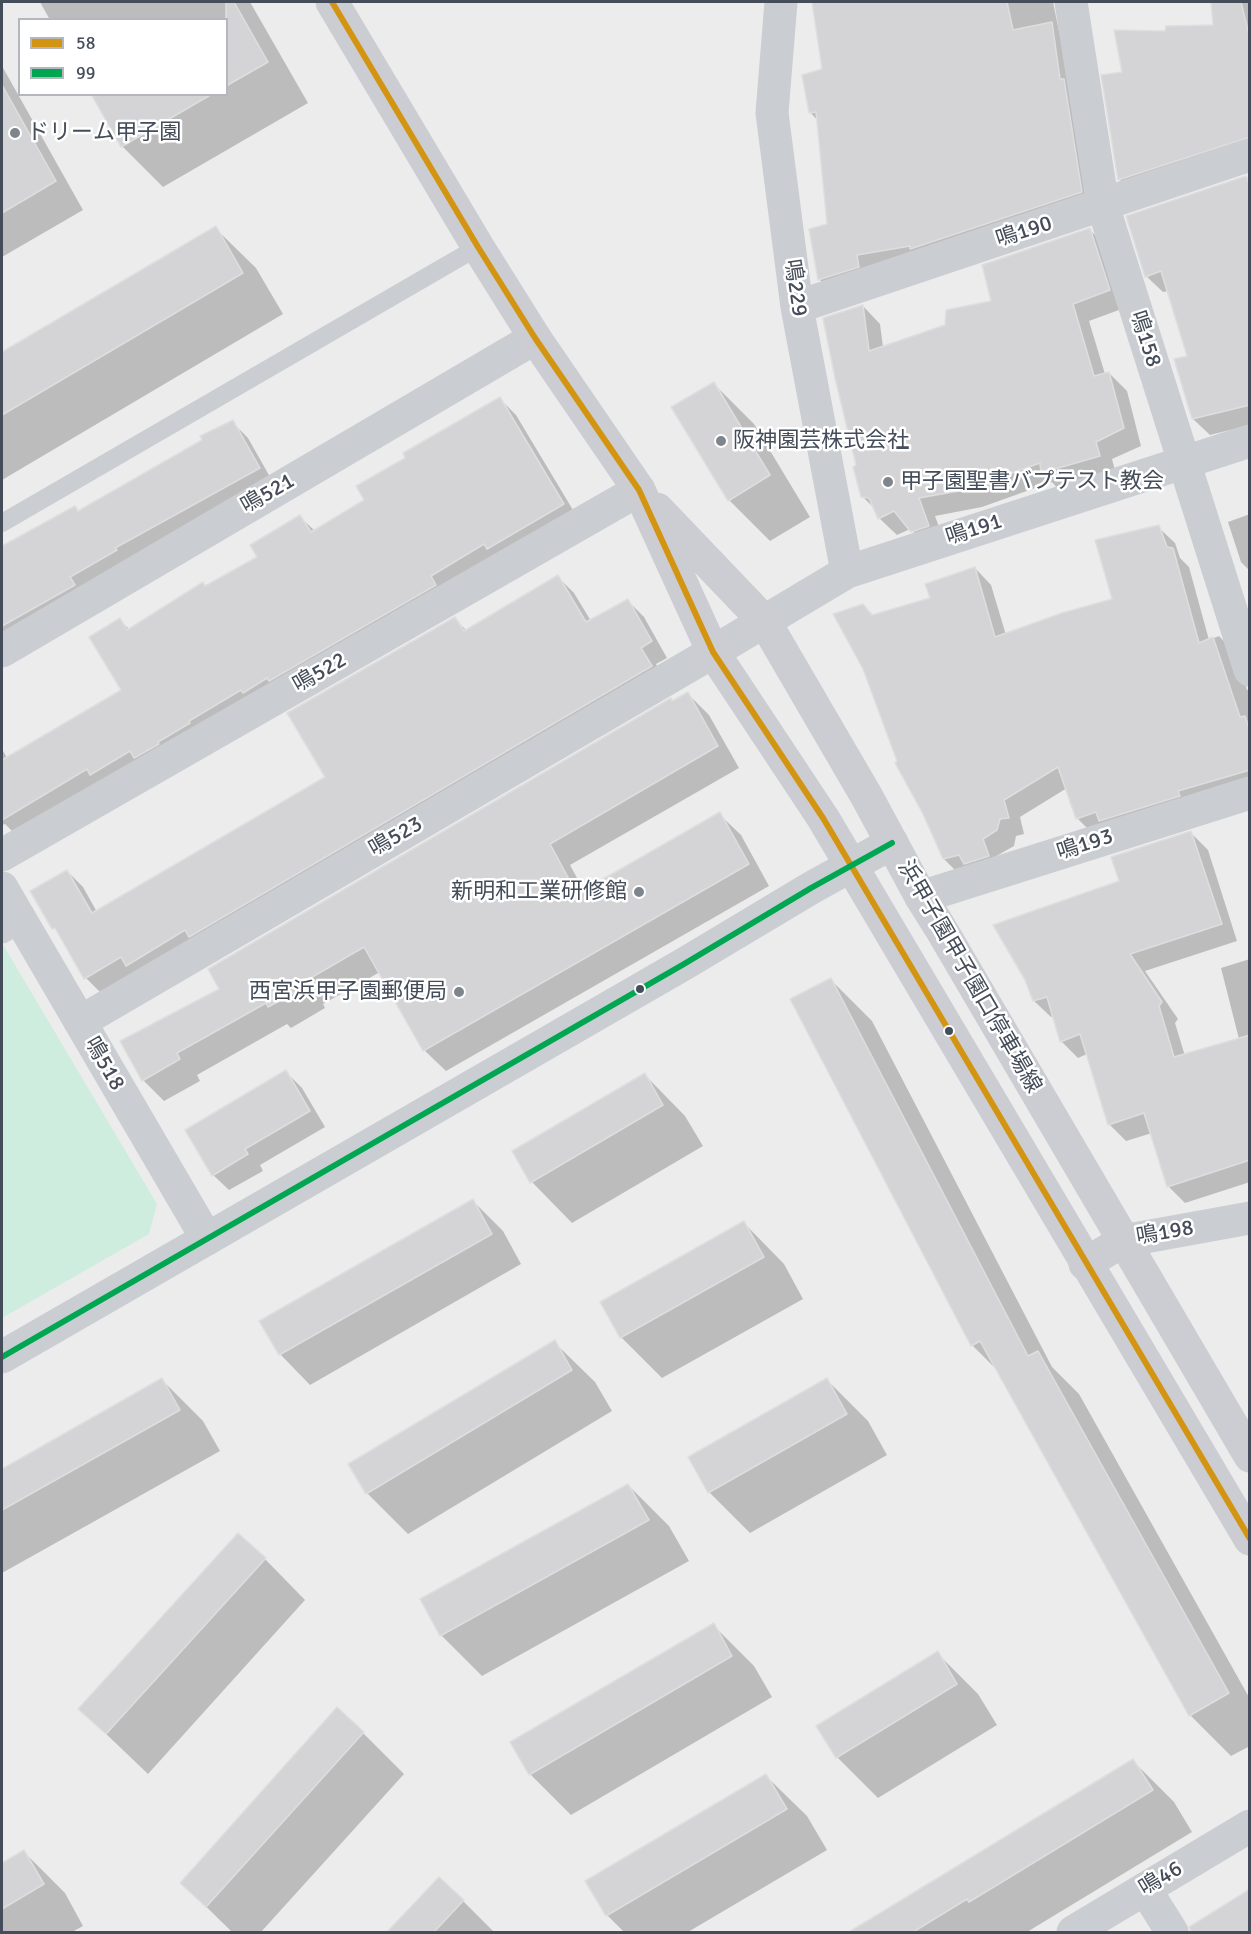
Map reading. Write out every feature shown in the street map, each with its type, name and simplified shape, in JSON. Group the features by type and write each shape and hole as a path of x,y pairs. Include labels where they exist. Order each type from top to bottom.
{"main road":[{"name":"浜甲子園甲子園口停車場線","path":"332,2 535,338 639,490 765,622 921,897 1250,1456"},
{"name":"浜甲子園甲子園口停車場線","path":"639,490 713,652 823,818 1250,1539"}],"street":[{"name":"鳴229","path":"781,2 772,113 797,307 847,572"},
{"name":"鳴158","path":"1071,2 1103,206 1250,670"},
{"name":"鳴190","path":"797,307 1250,155"},
{"name":"鳴521","path":"2,651 535,338"},
{"name":"鳴191","path":"713,652 847,572 1250,441"},
{"name":"鳴522","path":"2,855 639,490"},
{"name":"鳴523","path":"80,1022 713,652"},
{"name":"鳴193","path":"921,897 1250,793"},
{"path":"2,1358 892,843"},
{"name":"鳴518","path":"2,888 10,924 80,1022 207,1239"},
{"name":"鳴198","path":"1085,1263 1123,1241 1250,1218"},
{"name":"鳴46","path":"1073,1932 1250,1827"},
{"path":"1145,1889 1172,1932"}],"lane":[{"path":"2,523 478,247"}],"green space":[{"path":"2,943 157,1204 149,1234 2,1318"}],"building":[{"path":"226,2 234,2 268,62 228,85 228,18 226,18"},
{"path":"812,2 1007,2 1013,30 1052,22 1060,79 1064,79 1082,192 910,249 910,246 857,255 859,267 818,280 809,229 827,224 816,112 809,113 802,75 822,69"},
{"path":"1211,2 1241,2 1250,39 1250,137 1118,180 1101,75 1122,72 1114,30 1165,31 1166,26 1213,25"},
{"name":"ドリーム甲子園","path":"2,85 56,181 2,213"},
{"path":"92,96 209,96 121,147"},
{"path":"1246,176 1250,187 1250,405 1192,419 1174,359 1187,356 1161,271 1145,277 1126,216"},
{"path":"216,226 243,273 2,415 2,352"},
{"path":"1090,228 1110,290 1073,304 1094,376 1109,372 1124,428 1096,442 1100,456 1041,473 1040,463 964,490 919,498 929,526 911,532 894,511 878,519 869,498 861,497 823,318 863,305 869,351 945,325 946,310 991,301 982,265"},
{"name":"阪神園芸株式会社","path":"714,382 770,475 728,501 671,407"},
{"path":"500,397 564,504 487,549 484,544 431,576 436,585 269,681 267,678 243,693 241,690 189,721 190,723 158,742 159,744 134,758 130,751 90,775 87,769 2,820 2,760 121,690 89,637 120,618 127,630 203,582 205,586 257,557 250,545 300,515 311,532 364,500 356,486 405,458 403,453"},
{"path":"233,420 260,468 115,548 117,550 70,577 75,585 2,626 2,546 75,506 78,511 202,440 200,436"},
{"path":"1159,525 1167,547 1173,548 1199,643 1213,637 1240,717 1245,716 1250,732 1250,770 1178,791 1180,796 1099,821 1096,812 1076,819 1058,767 1004,800 1009,818 1000,819 997,830 983,839 989,856 964,864 959,855 943,859 923,814 895,763 897,761 863,669 833,614 863,604 872,615 930,598 925,584 975,567 995,637 1062,613 1112,599 1095,540"},
{"path":"558,575 586,622 628,599 652,641 641,648 652,666 189,937 185,930 126,966 121,957 84,979 55,928 52,929 30,891 67,870 92,913 325,777 287,713 455,617 464,631"},
{"path":"688,692 718,746 550,844 577,894 720,812 749,864 423,1051 364,947 302,983 305,987 268,1007 266,1003 177,1053 180,1059 142,1081 120,1041 219,989 208,969 671,698 672,701"},
{"path":"1191,831 1222,924 1130,954 1162,1002 1159,1006 1174,1057 1250,1035 1250,1160 1167,1187 1144,1113 1108,1125 1080,1034 1060,1042 1047,997 1033,1001 1025,980 993,925 1119,881 1111,857"},
{"path":"831,978 1028,1356 1038,1351 1229,1693 1189,1716 980,1341 971,1346 790,999"},
{"path":"286,1070 310,1111 245,1149 248,1154 212,1176 185,1130"},
{"path":"645,1073 663,1105 530,1183 512,1151"},
{"path":"473,1199 492,1234 279,1355 259,1321"},
{"path":"744,1221 764,1257 620,1338 600,1302"},
{"path":"555,1340 572,1370 366,1494 348,1464"},
{"path":"162,1378 180,1410 2,1510 2,1469"},
{"path":"827,1378 847,1414 708,1493 688,1457"},
{"path":"628,1484 649,1520 440,1636 420,1599"},
{"path":"238,1533 266,1558 106,1734 78,1709"},
{"path":"714,1623 732,1656 529,1775 510,1742"},
{"path":"938,1651 957,1684 836,1758 816,1726"},
{"path":"337,1707 364,1732 206,1907 180,1883"},
{"path":"1133,1759 1153,1790 969,1902 967,1899 913,1932 849,1932"},
{"path":"766,1774 787,1809 606,1916 585,1881"},
{"path":"24,1850 44,1884 2,1909 2,1863"},
{"path":"439,1877 464,1900 434,1932 387,1932"},
{"path":"1250,1889 1250,1932 1191,1932 1189,1927"}],"transit line":[{"name":"58","path":"332,2 535,338 639,490 713,652 823,818 1250,1539"},
{"name":"99","path":"2,1357 892,843"}],"place":[{"name":"ドリーム甲子園","path":"15,133"},
{"name":"阪神園芸株式会社","path":"721,441"},
{"name":"甲子園聖書バプテスト教会","path":"888,482"},
{"name":"新明和工業研修館","path":"639,892"},
{"name":"西宮浜甲子園郵便局","path":"459,992"}]}
